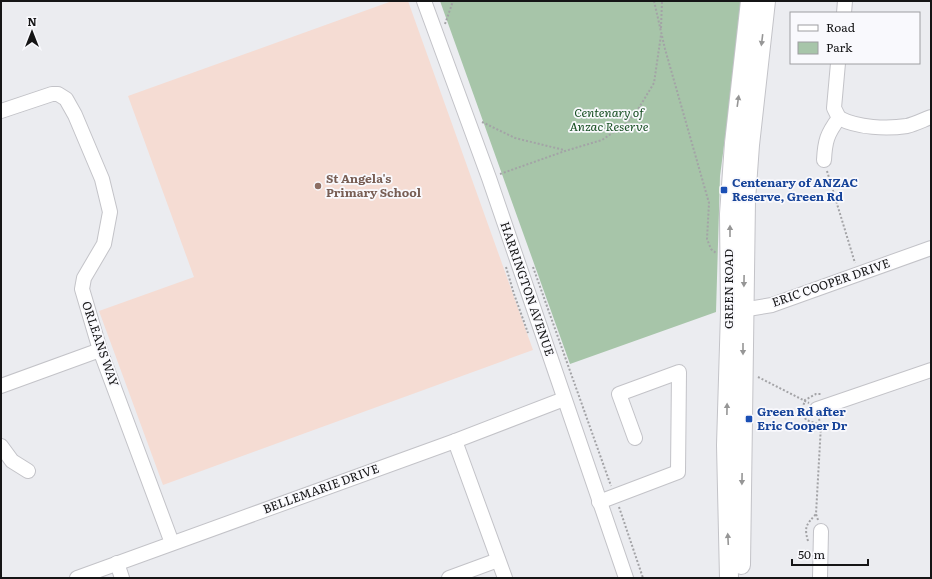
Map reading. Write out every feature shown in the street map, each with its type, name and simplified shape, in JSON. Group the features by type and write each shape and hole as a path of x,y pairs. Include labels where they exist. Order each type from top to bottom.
{"main road":[{"name":"GREEN ROAD","path":"740,578 737,311 729,214 734,143 750,1"},
{"name":"GREEN ROAD","path":"729,578 726,446 750,145 766,1"}],"street":[{"name":"HARRINGTON AVENUE","path":"424,1 489,178 626,578"},
{"path":"844,12 845,1"},
{"path":"838,64 834,108 839,118 848,123 886,127 909,125 931,117"},
{"name":"ORLEANS WAY","path":"1,111 36,98 58,94 66,99 78,122 102,179 110,212 104,244 84,278 82,289 100,350 172,543"},
{"path":"824,160 825,141 831,128 839,118"},
{"name":"ERIC COOPER DRIVE","path":"737,311 772,305 931,248"},
{"path":"1,386 100,350"},
{"path":"817,409 931,370"},
{"path":"599,502 678,472 679,372 619,394 635,438"},
{"name":"BELLEMARIE DRIVE","path":"77,578 455,441 564,399"},
{"path":"455,441 504,578"},
{"path":"1,446 12,460 28,471"},
{"path":"820,578 821,531"},
{"path":"449,578 498,560"},
{"path":"118,563 122,578"}],"path":[{"path":"445,24 453,1"},
{"path":"654,1 661,33 709,202 707,239 711,249 718,254"},
{"path":"500,174 565,151 602,140 626,123 637,111 654,83 661,33 662,1"},
{"path":"482,122 515,138 565,151"},
{"path":"824,160 855,264"},
{"path":"532,264 644,578"},
{"path":"754,374 805,400 817,409 821,425 816,514 821,531"}],"shaded area":[{"name":"St Angela's Primary School","path":"392,1 408,1 533,350 163,485 99,311 194,277 128,96"}],"green space":[{"name":"Centenary of Anzac Reserve","path":"440,1 743,1 720,176 716,312 570,364"}],"place":[{"name":"St Angela's Primary School","path":"318,186"},
{"name":"Centenary of ANZAC Reserve, Green Rd","path":"724,190"},
{"name":"Green Rd after Eric Cooper Dr","path":"749,419"}]}
